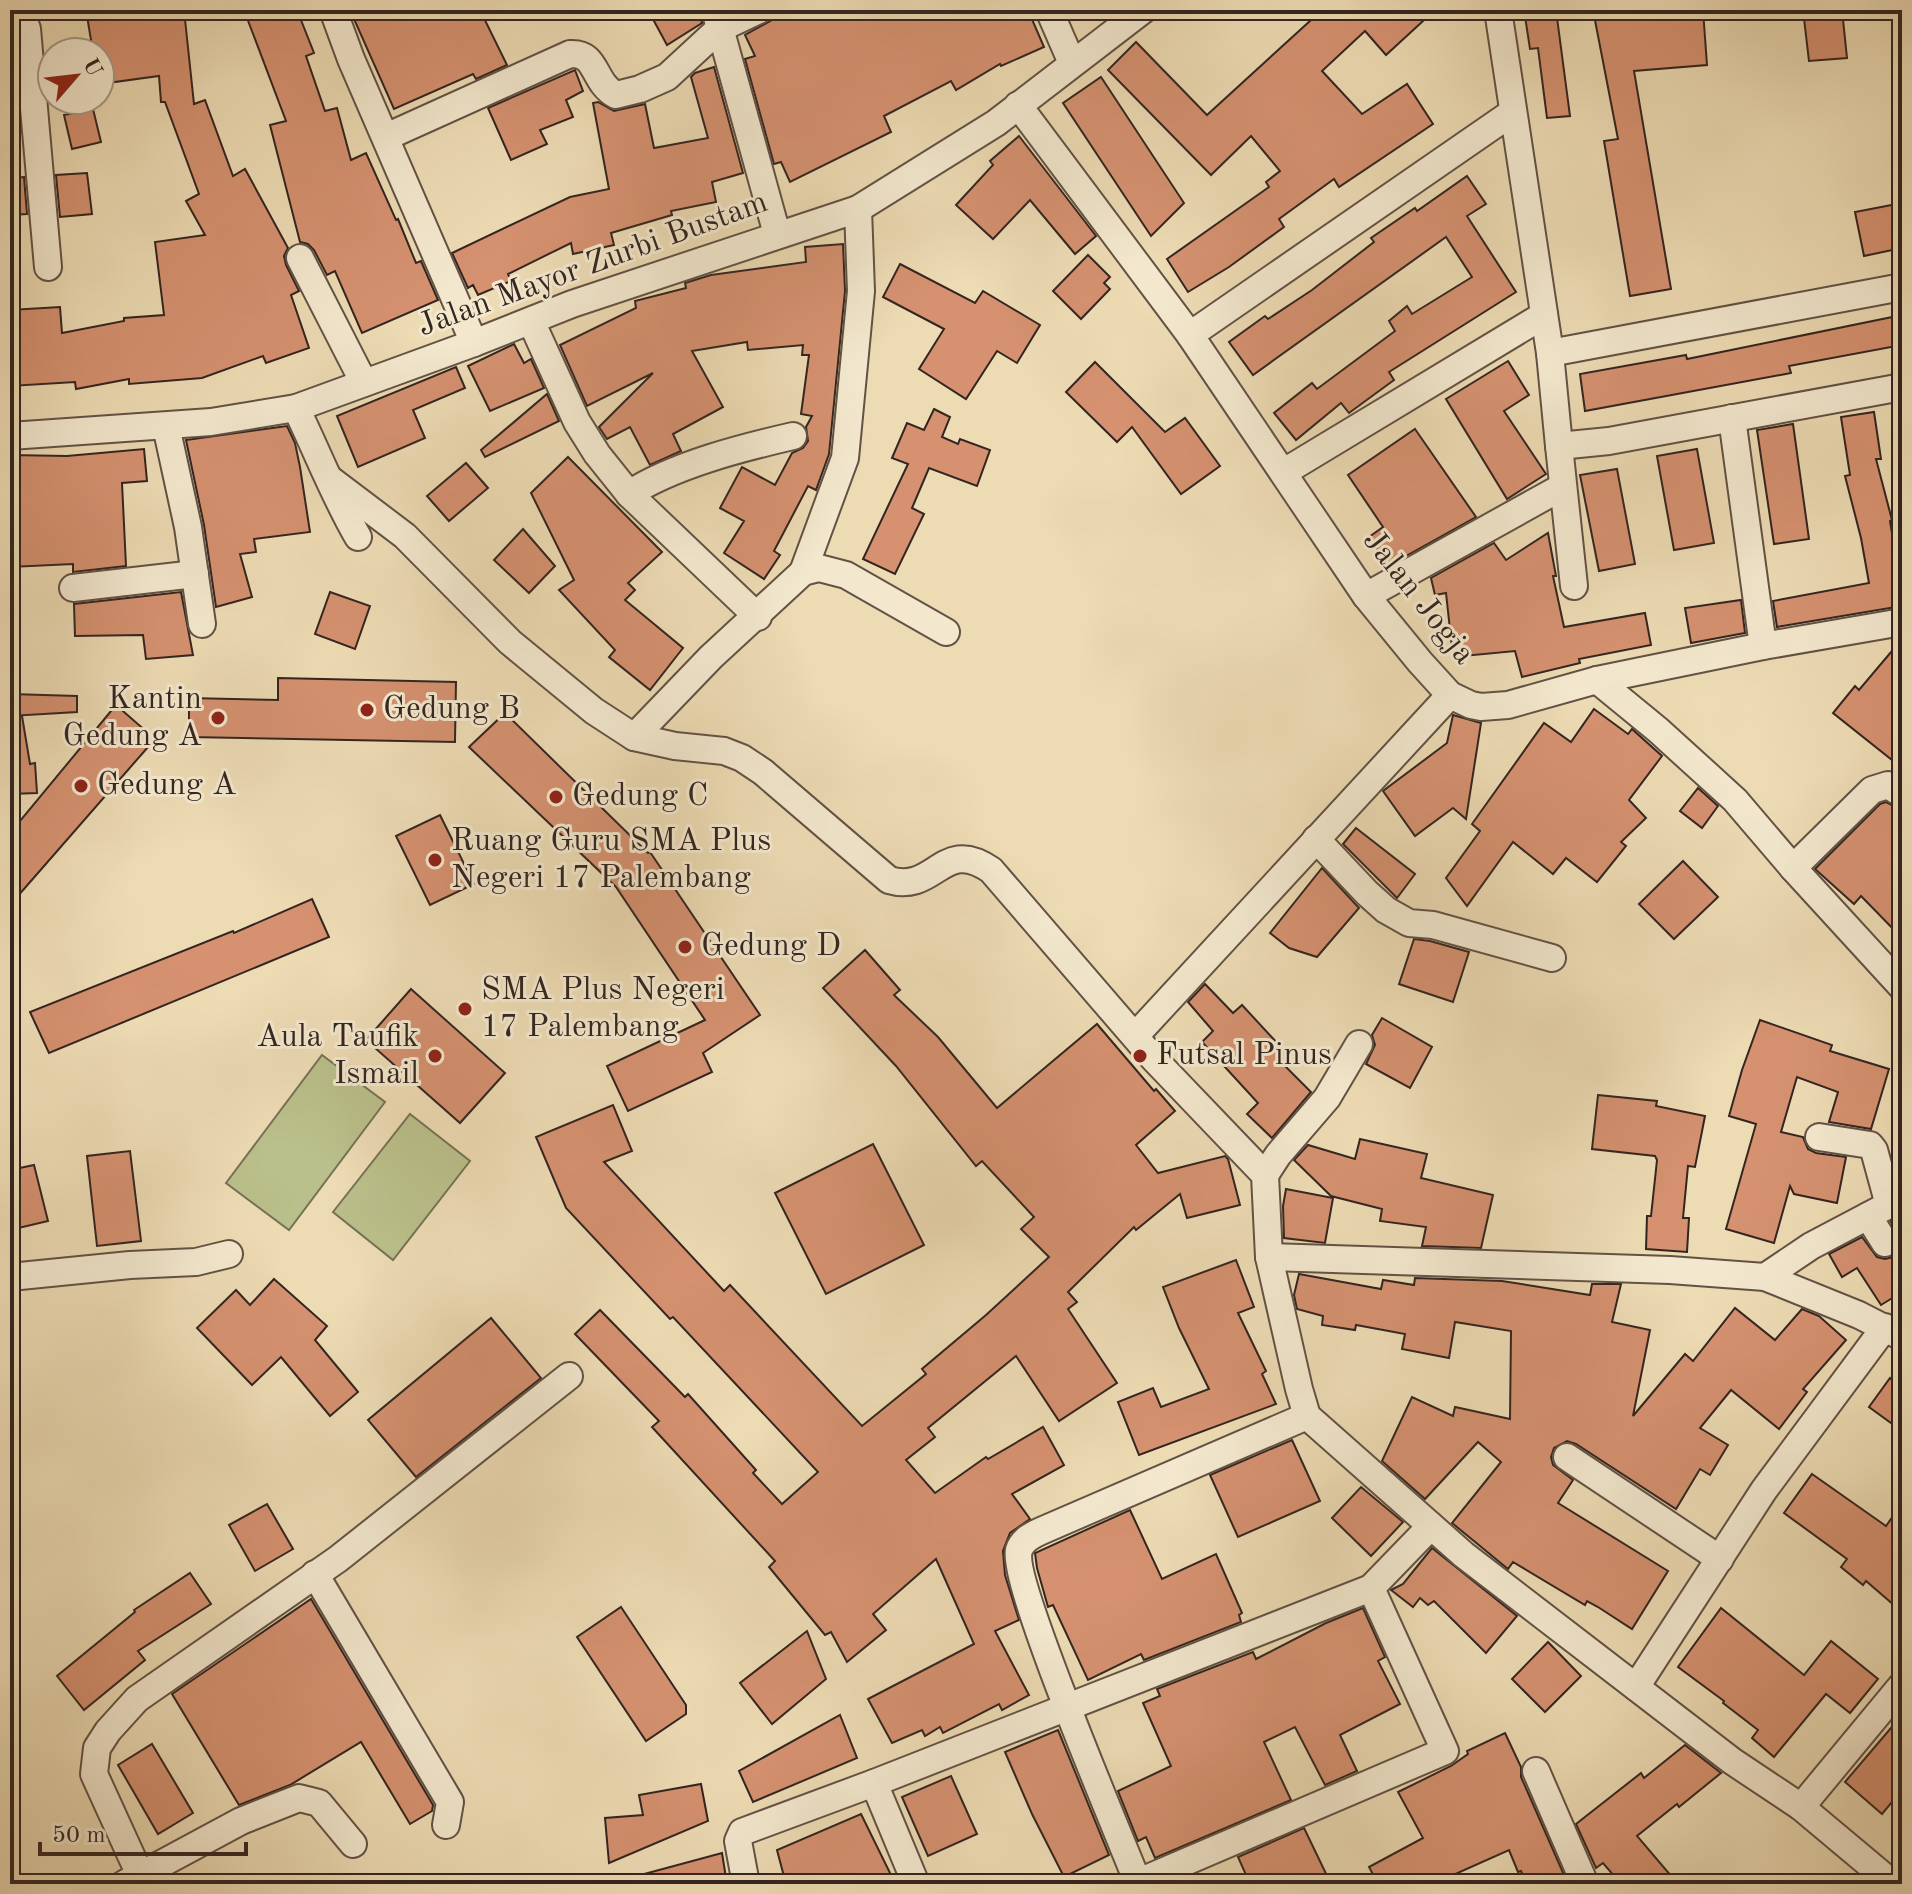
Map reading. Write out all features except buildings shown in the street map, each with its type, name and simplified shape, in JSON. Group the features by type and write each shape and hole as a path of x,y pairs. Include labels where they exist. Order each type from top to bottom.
{"street":[{"path":"20,10 27,29 48,267"},
{"path":"333,10 351,59 474,343"},
{"path":"386,137 570,54 581,53 588,57 601,84 616,95 640,89 667,77 717,19 759,10"},
{"path":"1049,10 1072,63"},
{"name":"Jalan Mayor Zurbi Bustam","path":"10,436 211,422 296,408 572,304 858,209 996,123 1143,10"},
{"path":"1498,10 1550,353 1574,586"},
{"path":"717,19 777,234"},
{"name":"Jalan Jogja","path":"1018,105 1190,335 1366,596 1450,695 1471,705 1495,707 1597,680 1902,622"},
{"path":"1190,335 1513,112"},
{"path":"634,737 711,657 758,617 803,572 845,458 861,291 858,209"},
{"path":"300,258 364,383"},
{"path":"1550,353 1902,287"},
{"path":"1284,472 1544,315"},
{"path":"531,321 577,422 597,454 629,494 758,617"},
{"path":"1559,446 1609,441 1902,387"},
{"path":"296,408 331,480 340,506 358,537"},
{"path":"1732,418 1763,646"},
{"path":"166,426 188,527 202,624"},
{"path":"629,494 680,470 793,436"},
{"path":"331,480 405,536 510,642 594,711 634,737 675,746 724,751 742,758 763,772 889,880 901,884 918,881 957,857 976,860 991,870 1154,1059 1265,1175"},
{"path":"1366,596 1562,487"},
{"path":"803,572 819,568 846,575 946,632"},
{"path":"73,588 195,574"},
{"path":"1597,680 1735,800 1902,987"},
{"path":"1136,1035 1450,695"},
{"path":"1793,868 1872,790 1888,785 1902,794"},
{"path":"1316,839 1367,893 1386,910 1409,923 1433,925 1552,958"},
{"path":"1359,1044 1327,1098 1278,1155 1265,1175 1269,1257 1307,1416 1464,1555 1732,1761 1801,1807 1881,1875"},
{"path":"1819,1137 1870,1145 1874,1150 1886,1206 1885,1243"},
{"path":"1765,1277 1811,1246 1886,1206"},
{"path":"10,1277 196,1262 229,1254"},
{"path":"1269,1257 1670,1270 1765,1277 1894,1332 1764,1490 1636,1687"},
{"path":"353,1844 319,1803 299,1798 241,1821 132,1880 94,1774 97,1748 137,1699 338,1559 569,1376"},
{"path":"1307,1416 1027,1538 1019,1550 1019,1564 1068,1708 1136,1884 1445,1751 1371,1588"},
{"path":"1567,1457 1720,1559"},
{"path":"746,1884 738,1841 742,1832 1371,1588 1431,1526"},
{"path":"315,1574 450,1802 446,1825"},
{"path":"1801,1807 1902,1685"},
{"path":"1536,1771 1585,1884"},
{"path":"874,1783 916,1884"}],"green space":[{"path":"322,1055 385,1102 289,1230 226,1183"},
{"path":"410,1114 470,1161 393,1260 333,1212"}],"place":[{"name":"Gedung B","path":"367,710"},
{"name":"Kantin Gedung A","path":"218,718"},
{"name":"Gedung A","path":"81,786"},
{"name":"Gedung C","path":"556,797"},
{"name":"Ruang Guru SMA Plus Negeri 17 Palembang","path":"435,860"},
{"name":"Gedung D","path":"685,947"},
{"name":"SMA Plus Negeri 17 Palembang","path":"465,1009"},
{"name":"Aula Taufik Ismail","path":"435,1056"},
{"name":"Futsal Pinus","path":"1140,1056"}]}
